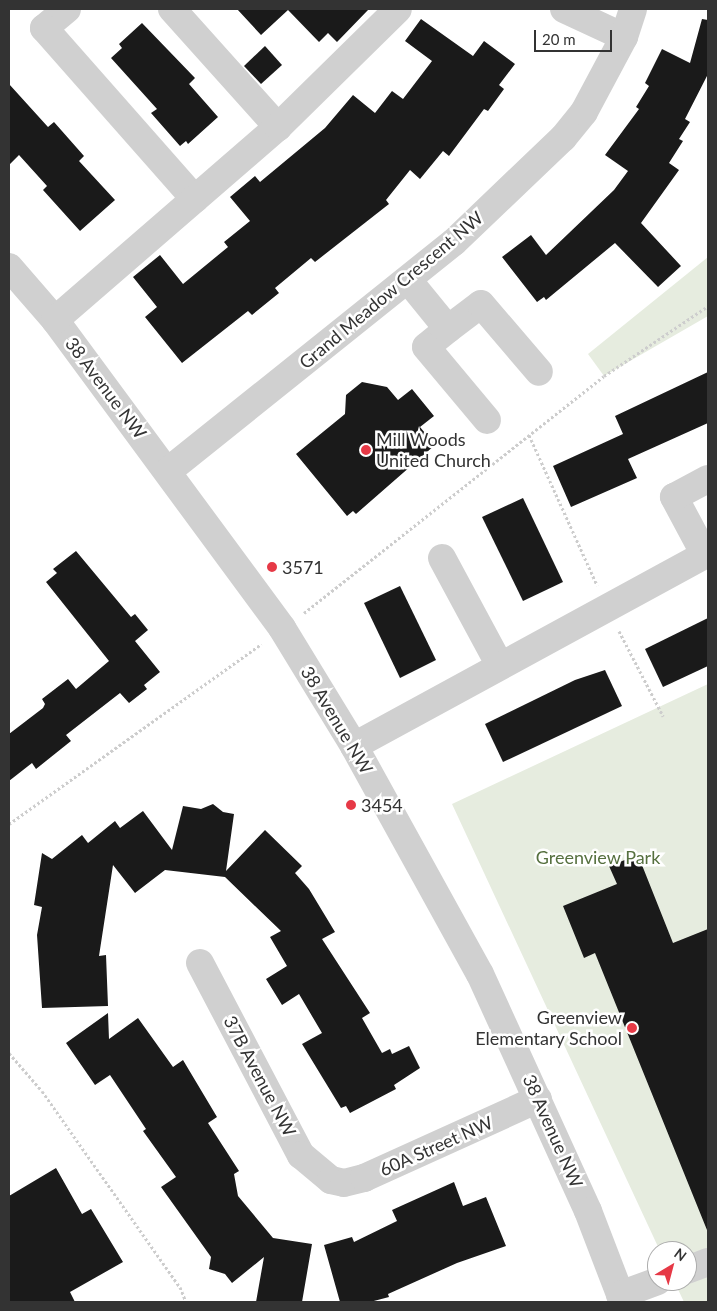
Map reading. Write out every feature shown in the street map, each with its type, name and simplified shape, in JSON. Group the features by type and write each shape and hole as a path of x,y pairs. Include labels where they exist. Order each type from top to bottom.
{"street":[{"path":"67,9 44,28 195,199"},
{"path":"172,9 278,127"},
{"path":"55,320 278,127 398,9"},
{"path":"564,9 624,37"},
{"name":"Grand Meadow Crescent NW","path":"168,471 454,242 563,138 584,112 624,37 633,9"},
{"name":"38 Avenue NW","path":"9,267 55,320 282,628 354,746 480,974 588,1211 622,1299"},
{"path":"408,280 448,329"},
{"path":"487,420 426,347 481,304 540,372"},
{"path":"354,746 499,664 707,554 674,497 708,479"},
{"path":"442,558 499,664"},
{"name":"37B Avenue NW","path":"200,963 302,1154 331,1180"},
{"name":"60A Street NW","path":"331,1180 344,1183 364,1178 538,1099"},
{"path":"622,1299 647,1286"}],"path":[{"path":"9,824 182,698 240,661 282,628 318,604 604,376 708,306"},
{"path":"529,435 607,607 663,716"},
{"path":"9,1053 42,1091 180,1287 186,1302"}],"green space":[{"path":"708,257 708,316 604,376 588,354"},
{"name":"Greenview Park","path":"708,684 708,1302 684,1302 679,1291 697,1291 697,1241 655,1241 452,804"}],"building":[{"path":"237,9 369,9 337,42 328,33 319,42 288,10 261,35"},
{"path":"421,19 473,56 484,41 515,64 499,85 504,89 488,111 484,109 449,156 443,151 420,179 410,170 386,200 389,204 315,262 311,258 275,288 279,293 252,315 248,311 182,363 145,317 157,307 133,277 160,255 183,284 228,247 224,242 250,221 230,197 255,176 260,182 325,128 353,95 375,113 392,91 403,99 432,61 405,41"},
{"path":"702,19 708,20 708,74 685,119 690,122 679,139 683,141 669,163 679,170 641,223 681,266 658,287 615,243 546,300 544,297 537,302 502,257 531,235 546,255 614,190 628,171 605,155 639,109 636,107 649,86 645,83 662,49 690,63"},
{"path":"142,23 195,78 189,84 218,117 188,144 186,141 180,146 151,113 157,109 111,58 122,48 119,44"},
{"path":"265,46 282,65 261,84 244,66"},
{"path":"9,84 48,127 54,122 84,156 79,161 115,200 80,231 43,190 47,186 19,155 9,165"},
{"path":"708,372 708,423 628,459 637,478 571,507 553,466 623,434 615,416"},
{"name":"Mill Woods United Church","path":"362,382 387,387 398,400 412,389 434,416 420,427 435,445 356,514 353,511 347,516 296,454 345,414 346,395"},
{"path":"523,498 563,582 523,601 482,517"},
{"path":"76,551 131,617 135,614 148,630 135,641 160,672 144,685 147,689 129,703 120,693 66,735 71,741 36,769 32,763 9,781 9,734 43,708 45,704 42,699 68,679 76,689 109,661 46,582 57,573 53,569"},
{"path":"400,586 436,660 400,678 364,603"},
{"path":"708,618 708,666 663,687 645,649"},
{"path":"605,670 622,706 503,762 485,724 575,680"},
{"path":"213,804 223,812 234,814 226,871 265,830 302,866 295,873 309,889 335,932 322,939 370,1013 362,1018 382,1053 390,1049 392,1054 409,1046 420,1068 394,1085 396,1089 350,1113 346,1106 341,1108 302,1044 322,1033 299,994 282,1005 266,979 287,966 270,937 281,931 225,877 165,870 135,893 113,865 99,956 106,955 108,1006 42,1008 37,935 42,907 34,905 42,853 52,859 82,835 88,843 115,821 120,828 143,811 172,850 183,806 201,809"},
{"path":"638,855 673,943 708,929 707,1230 595,953 584,958 563,906 617,884 609,866"},
{"path":"108,1013 109,1039 138,1018 173,1067 183,1060 217,1117 208,1123 239,1171 234,1174 238,1196 273,1238 312,1244 302,1302 256,1302 264,1257 232,1283 225,1274 209,1269 211,1257 161,1187 176,1177 143,1131 146,1129 110,1075 95,1085 66,1043"},
{"path":"56,1168 82,1214 91,1209 123,1262 70,1292 75,1302 9,1302 9,1196"},
{"path":"454,1182 463,1206 486,1197 506,1246 457,1263 388,1294 389,1297 370,1302 340,1302 324,1245 352,1237 354,1242 397,1221 392,1210"}],"place":[{"name":"Mill Woods United Church","path":"366,450"},
{"name":"3571","path":"272,567"},
{"name":"3454","path":"351,805"},
{"name":"Greenview Elementary School","path":"632,1028"}]}
